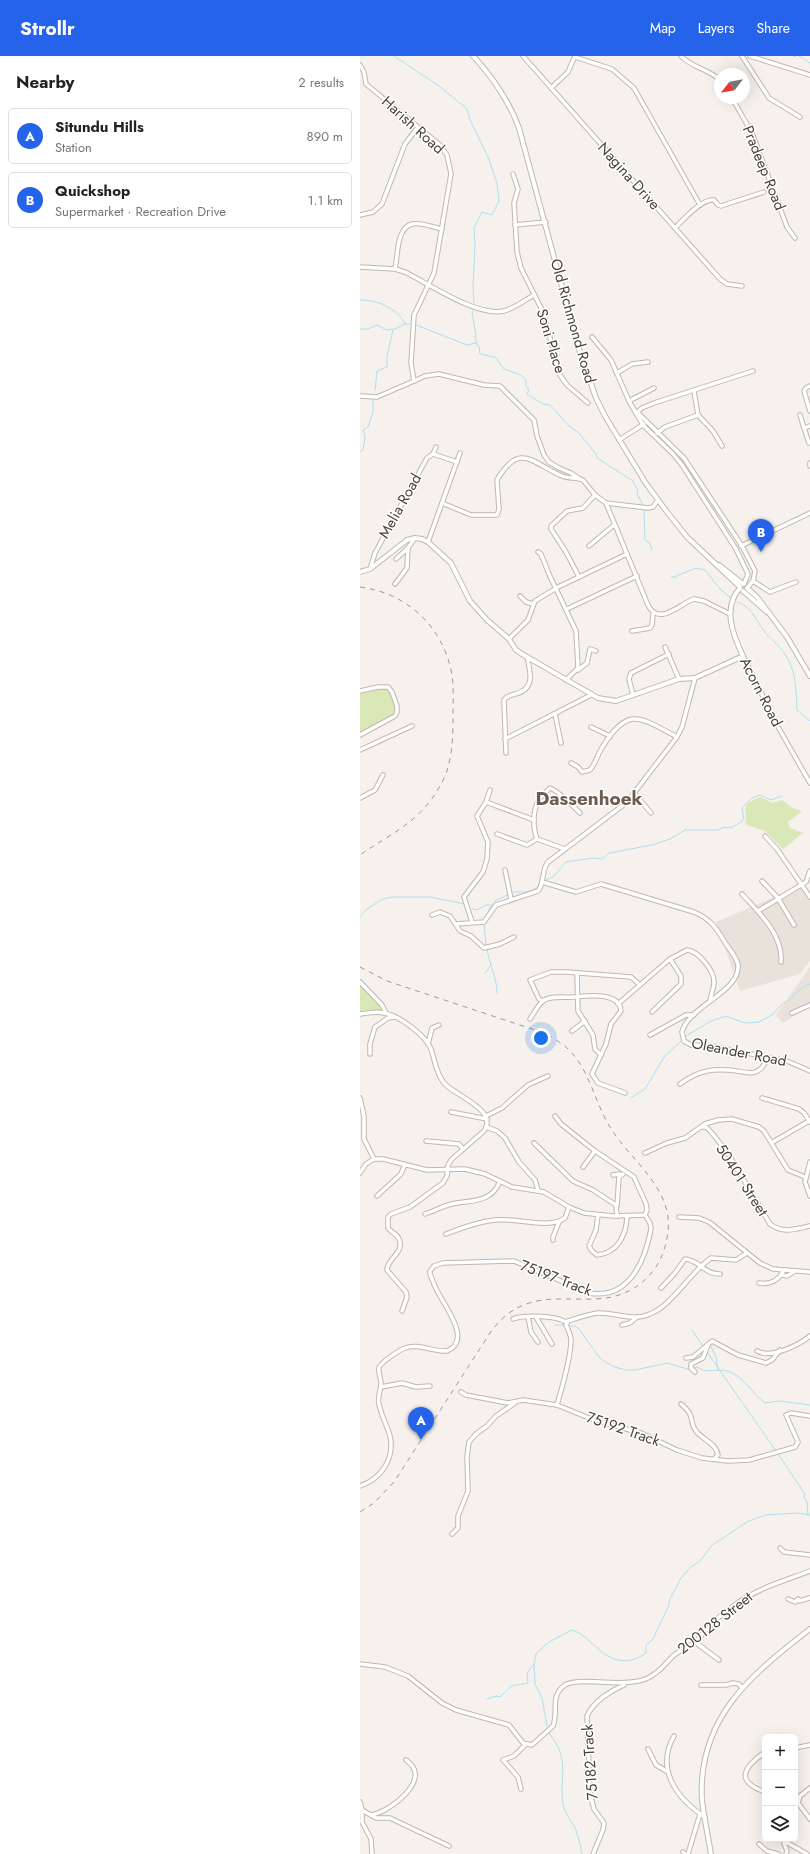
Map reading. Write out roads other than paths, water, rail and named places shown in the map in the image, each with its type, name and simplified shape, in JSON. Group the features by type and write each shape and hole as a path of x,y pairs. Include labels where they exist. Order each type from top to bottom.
{"street":[{"name":"Old Richmond Road","path":"473,56 491,79 516,120 546,222 583,363 596,398 619,440 658,500 687,537 743,588 757,597 787,637 810,676"},
{"name":"Nagina Drive","path":"522,56 723,282 730,285 742,286"},
{"path":"681,56 689,63 714,75"},
{"path":"742,56 769,98 800,116"},
{"path":"750,56 810,75"},
{"path":"551,88 568,72 575,57 612,69 634,88 700,205"},
{"name":"Harish Road","path":"360,65 364,72 366,84 440,145 449,159 451,174 438,259 434,274 414,315 411,363 414,381"},
{"name":"Pradeep Road","path":"735,104 752,133 787,227 795,238"},
{"path":"360,214 373,212 382,204 406,144 418,127"},
{"name":"Soni Place","path":"513,174 518,189 514,204 518,260 523,274 543,312 560,375 567,385 588,403"},
{"path":"675,228 700,205 713,199 718,205 721,206 764,192"},
{"path":"515,225 546,222"},
{"path":"395,269 402,233 406,227 413,224 442,229"},
{"path":"360,267 395,269 429,284 473,307 493,312 505,310 534,295"},
{"path":"592,337 611,360 629,401 643,425 673,454 688,474 736,549 748,574 743,588"},
{"path":"617,373 632,364 648,362"},
{"path":"637,413 650,405 753,371"},
{"path":"360,396 377,397 433,374 442,374 486,385 498,385 505,390 534,420 537,436 549,462 585,482 595,495 606,503 648,508 653,507 658,500"},
{"path":"810,386 804,391 810,411"},
{"path":"629,401 654,388"},
{"path":"694,391 698,415 713,432 722,446"},
{"path":"637,413 684,458 742,546 755,571 753,581 743,588"},
{"path":"655,435 670,426 698,415"},
{"path":"800,415 809,443"},
{"path":"619,440 648,422"},
{"path":"804,428 810,426"},
{"name":"Melia Road","path":"370,568 375,553 398,509 427,458 433,454 436,447"},
{"path":"428,542 460,453"},
{"path":"433,454 457,462"},
{"path":"442,504 471,515 490,517 498,514 497,480 518,458 522,457 532,460 565,478 578,478"},
{"path":"579,577 550,526 567,512 583,508 595,495"},
{"path":"606,503 614,525 653,614 652,625 650,628 632,631"},
{"path":"736,549 810,513"},
{"path":"589,546 614,525"},
{"path":"396,559 416,538"},
{"path":"360,572 370,568 401,543 416,538 428,542 455,568 470,601 487,620 509,639 516,650 591,695 603,700 611,701 680,679 695,678 743,656"},
{"path":"395,584 407,568 408,548"},
{"path":"538,552 541,554 567,609 577,636 578,670"},
{"path":"509,639 528,620 533,604 540,597 627,554"},
{"path":"567,609 637,576"},
{"path":"753,581 770,592 796,582"},
{"name":"Acorn Road","path":"743,588 736,595 730,614 733,634 777,725 810,783"},
{"path":"520,596 526,602 533,604"},
{"path":"653,614 657,615 670,612 694,599 704,601 730,614"},
{"path":"666,647 680,679"},
{"path":"566,680 587,663 590,649 596,650"},
{"path":"633,695 629,679 631,673 668,654"},
{"path":"506,753 504,700 508,696 522,692 529,688 530,683 527,657"},
{"path":"456,924 486,920 495,906 511,899 537,892 541,888 546,865 622,806 634,793 677,737 682,727 695,678"},
{"path":"360,691 378,686 388,687 392,692 398,709 395,716 360,735"},
{"path":"505,739 591,695"},
{"path":"555,714 561,743"},
{"path":"571,764 580,768 582,772 589,771 592,768 602,747 610,736 622,722 633,718 650,723 677,737"},
{"path":"360,750 412,726"},
{"path":"591,727 610,736"},
{"path":"360,798 375,790 383,775"},
{"path":"565,849 537,839 534,831 534,820 538,801 550,788 561,795 580,813"},
{"path":"472,922 464,897 483,872 488,842 477,817 486,802 490,790"},
{"path":"634,793 651,813"},
{"path":"486,802 534,820"},
{"path":"497,834 527,845 537,839"},
{"path":"765,836 777,849 810,897"},
{"path":"505,870 511,899"},
{"path":"758,912 778,898 806,882 810,871"},
{"path":"762,881 778,898 794,925"},
{"name":"Oleander Road","path":"542,882 576,892 601,884 694,912 705,917 716,927 738,965 734,980 694,1015 682,1032 684,1041 689,1045 711,1046 794,1063 810,1071"},
{"path":"742,894 758,912 778,941 781,950 781,962"},
{"path":"432,915 440,912 448,914 460,931 471,936 484,948 499,945 514,937"},
{"path":"618,1004 670,959 687,950 698,953 713,977 714,983 710,1000"},
{"path":"652,1012 681,984 681,976 670,959"},
{"path":"543,1001 539,999 530,980 555,972 631,977 640,985"},
{"path":"576,973 578,1008 593,1035 595,1049 601,1055"},
{"path":"360,982 382,1005 386,1013"},
{"path":"530,1019 543,1001 556,998 605,996 618,1004 621,1010 611,1024 606,1044 592,1075 598,1083 625,1093"},
{"path":"792,1013 810,1005"},
{"path":"360,1014 386,1013 420,1034 428,1044 436,1067 445,1084 462,1098 479,1108 486,1117 486,1127 450,1162 447,1176 443,1183 406,1209 389,1216 388,1228 396,1235 400,1242 398,1252 389,1262 387,1268 389,1273 397,1280 406,1292 407,1297 402,1311"},
{"path":"650,1035 686,1015 694,1015"},
{"path":"370,1054 370,1044 375,1027 377,1024 394,1017"},
{"path":"572,1031 585,1022"},
{"path":"428,1044 432,1028 439,1025"},
{"path":"680,1084 695,1074 704,1071 724,1069 751,1073 757,1072 764,1066 767,1058"},
{"path":"451,1112 486,1117 502,1108 528,1085 548,1076"},
{"path":"360,1098 364,1116 364,1138 374,1159"},
{"path":"762,1098 799,1109 809,1120 773,1142"},
{"name":"75197 Track","path":"381,1387 379,1373 380,1365 403,1348 415,1347 447,1351 452,1348 457,1338 457,1326 438,1293 430,1274 431,1269 434,1266 448,1262 514,1261 589,1293 595,1294 612,1292 630,1280 640,1265 651,1229 650,1223 645,1215 647,1210 637,1181 629,1173 595,1151 561,1124 555,1116"},
{"path":"645,1153 668,1143 685,1138 701,1127 713,1122 732,1119 761,1128 773,1142 788,1170 805,1177"},
{"path":"486,1127 497,1131 505,1138 519,1162 535,1180 538,1190"},
{"name":"50401 Street","path":"701,1127 707,1128 727,1152 770,1224 775,1228 785,1231 810,1226"},
{"path":"426,1141 459,1144 463,1149"},
{"path":"534,1143 572,1181 593,1190 617,1207"},
{"path":"583,1167 595,1151"},
{"path":"360,1173 366,1164 374,1159 383,1159 426,1170 448,1168 465,1169 479,1172 512,1187 538,1190 548,1194 569,1207 584,1213 617,1216 645,1215"},
{"path":"810,1162 805,1177 806,1186 810,1196"},
{"path":"377,1196 401,1174 405,1164"},
{"path":"613,1175 629,1173"},
{"path":"617,1216 619,1177 624,1174"},
{"path":"425,1214 449,1205 479,1201 496,1190 500,1181"},
{"path":"446,1234 493,1220 504,1219 555,1223 565,1218 569,1207"},
{"path":"598,1215 596,1230 589,1245 592,1251 597,1255 610,1252 616,1247 623,1235 627,1216"},
{"path":"679,1217 699,1218 709,1222 765,1266 784,1270 810,1272"},
{"path":"553,1240 559,1222"},
{"path":"567,1323 570,1320 598,1313 616,1316 648,1316 662,1308 701,1266 715,1258 739,1259 747,1252"},
{"path":"661,1288 675,1273 684,1259 689,1259 709,1273 720,1274"},
{"path":"759,1282 768,1284 782,1275 784,1270"},
{"path":"782,1275 787,1276 795,1271"},
{"path":"513,1319 520,1316 536,1317 562,1319 567,1323 570,1343 557,1405"},
{"path":"528,1317 531,1331 538,1342"},
{"path":"536,1317 552,1344"},
{"path":"622,1325 632,1322 636,1317"},
{"path":"757,1351 767,1354 796,1346 810,1336"},
{"path":"686,1358 692,1357 713,1341 738,1355 766,1363 774,1359 780,1350"},
{"path":"695,1372 692,1369 691,1364 703,1358 709,1343"},
{"path":"360,1486 377,1478 384,1468 389,1455 390,1436 378,1398 381,1387 402,1383 416,1387 430,1386"},
{"name":"75192 Track","path":"461,1392 466,1395 501,1402 516,1402 523,1400 557,1405 594,1420 641,1433 690,1455 728,1461 752,1459 774,1451 795,1447 798,1442 788,1420 787,1414 810,1416"},
{"path":"452,1534 458,1528 458,1516 468,1492 467,1456 469,1442 496,1416 516,1402"},
{"path":"681,1404 692,1416 696,1430 716,1448 718,1455 714,1459"},
{"path":"780,1548 784,1552 810,1555"},
{"name":"200128 Street","path":"627,1684 656,1674 674,1656 695,1642 707,1628 730,1608 754,1592 810,1571"},
{"path":"788,1599 795,1602 798,1599 799,1601 810,1598"},
{"path":"711,1854 702,1787 708,1748 723,1714 742,1688 756,1674 810,1630"},
{"path":"695,1642 719,1660"},
{"path":"360,1664 385,1667 400,1673 416,1681 442,1703 456,1710 509,1725 526,1744 530,1745 535,1744 542,1734 553,1726 555,1722 555,1698 557,1692 564,1685 576,1681 627,1684"},
{"path":"701,1685 726,1685 734,1683 739,1684 742,1688"},
{"name":"75182 Track","path":"593,1854 604,1823 593,1806 590,1794 587,1716 590,1710 608,1693 627,1684"},
{"path":"674,1736 669,1745 667,1767 673,1787 700,1814 705,1817"},
{"path":"521,1789 518,1777 503,1760 514,1756 526,1744"},
{"path":"798,1747 810,1745"},
{"path":"648,1749 656,1765 663,1768 668,1773"},
{"path":"762,1754 748,1765 745,1771 745,1777 748,1783 762,1790"},
{"path":"371,1815 394,1805 404,1796 413,1782 415,1774 414,1770 406,1760"},
{"path":"798,1799 810,1788"},
{"path":"360,1802 363,1826 371,1839 372,1854"},
{"path":"798,1804 810,1819"},
{"path":"362,1810 376,1818 390,1818 449,1846"},
{"path":"688,1854 700,1814"},
{"path":"786,1854 787,1852 784,1843 786,1842 807,1854"},
{"path":"759,1844 767,1851 778,1854"}],"waterway":[{"path":"394,56 439,86 466,108 488,157 497,183 499,201 492,215 482,212 474,228 474,303"},
{"path":"799,56 810,63"},
{"path":"360,300 380,303 392,309 402,318 405,324 410,324"},
{"path":"473,311 476,335 475,338 477,343"},
{"path":"375,390 377,371 387,367 387,356 393,330 405,324"},
{"path":"360,329 368,329 377,325 387,330 393,329"},
{"path":"416,325 467,345 475,343 479,346 480,354 495,357 504,369 521,375 526,380 526,386 529,390 527,394 543,404 550,405 570,427 578,432 596,454 597,458 633,481 638,491 637,494 643,505"},
{"path":"360,452 363,450 365,437 363,430 368,427 373,412 373,400"},
{"path":"644,509 645,540 650,543 652,550"},
{"path":"671,576 676,578 676,576 696,568 705,570 720,589 732,599"},
{"path":"737,602 749,609 764,631 779,646 786,656 790,663 794,678 797,710 810,721"},
{"path":"546,880 554,876 566,862 592,858 602,859 609,853 652,845 670,839 685,830 718,830 724,827 731,828 744,819 742,808 752,798 760,795 771,800 782,796"},
{"path":"513,892 527,892 539,887"},
{"path":"488,913 495,901 508,895"},
{"path":"360,917 367,909 383,899 391,897 430,897 465,904"},
{"path":"472,909 477,910 486,905 490,905"},
{"path":"484,923 486,946"},
{"path":"487,949 496,981 497,993"},
{"path":"485,973 491,965"},
{"path":"783,1004 803,987 810,984"},
{"path":"686,1036 711,1021 726,1016 745,1023 759,1022 772,1015 782,1004"},
{"path":"631,1098 645,1089 664,1057 682,1040"},
{"path":"555,1325 563,1325"},
{"path":"570,1326 575,1326 579,1329 599,1357 615,1367 626,1370 635,1370 667,1363 691,1370"},
{"path":"692,1330 703,1346"},
{"path":"708,1340 716,1357 718,1370"},
{"path":"707,1352 776,1451"},
{"path":"694,1368 697,1367 709,1371 722,1370 730,1372 740,1378 765,1403 779,1401 810,1405"},
{"path":"778,1454 805,1494 804,1497 807,1502 808,1515"},
{"path":"487,1699 496,1696 500,1697 511,1686 528,1683 527,1673 534,1664 536,1654 549,1642 572,1630 582,1635 607,1656 613,1659 626,1661 639,1657 646,1653 646,1645 653,1639 669,1605 669,1601 681,1578 691,1567 701,1560 711,1546 747,1522 765,1515 798,1513 810,1515"},
{"path":"534,1665 535,1684 542,1698 547,1726"},
{"path":"549,1733 560,1753 563,1769 563,1804 566,1814 576,1830 582,1854"}],"railway":[{"path":"360,587 394,597 408,605 421,616 432,628 441,642 448,658 453,686 453,736 451,753 447,770 440,786 432,799 414,818 360,855"},
{"path":"360,967 387,981 544,1033 565,1046 578,1060 588,1078 600,1108 610,1127 659,1191 665,1205 668,1221 667,1238 664,1251 656,1267 634,1288 614,1296 593,1299 550,1299 529,1303 509,1313 490,1333 394,1482 374,1503 360,1512"}],"place":[{"name":"Quickshop","path":"761,552"},
{"name":"Situndu Hills","path":"421,1440"}],"district":[{"name":"Dassenhoek","path":"589,798"}]}
